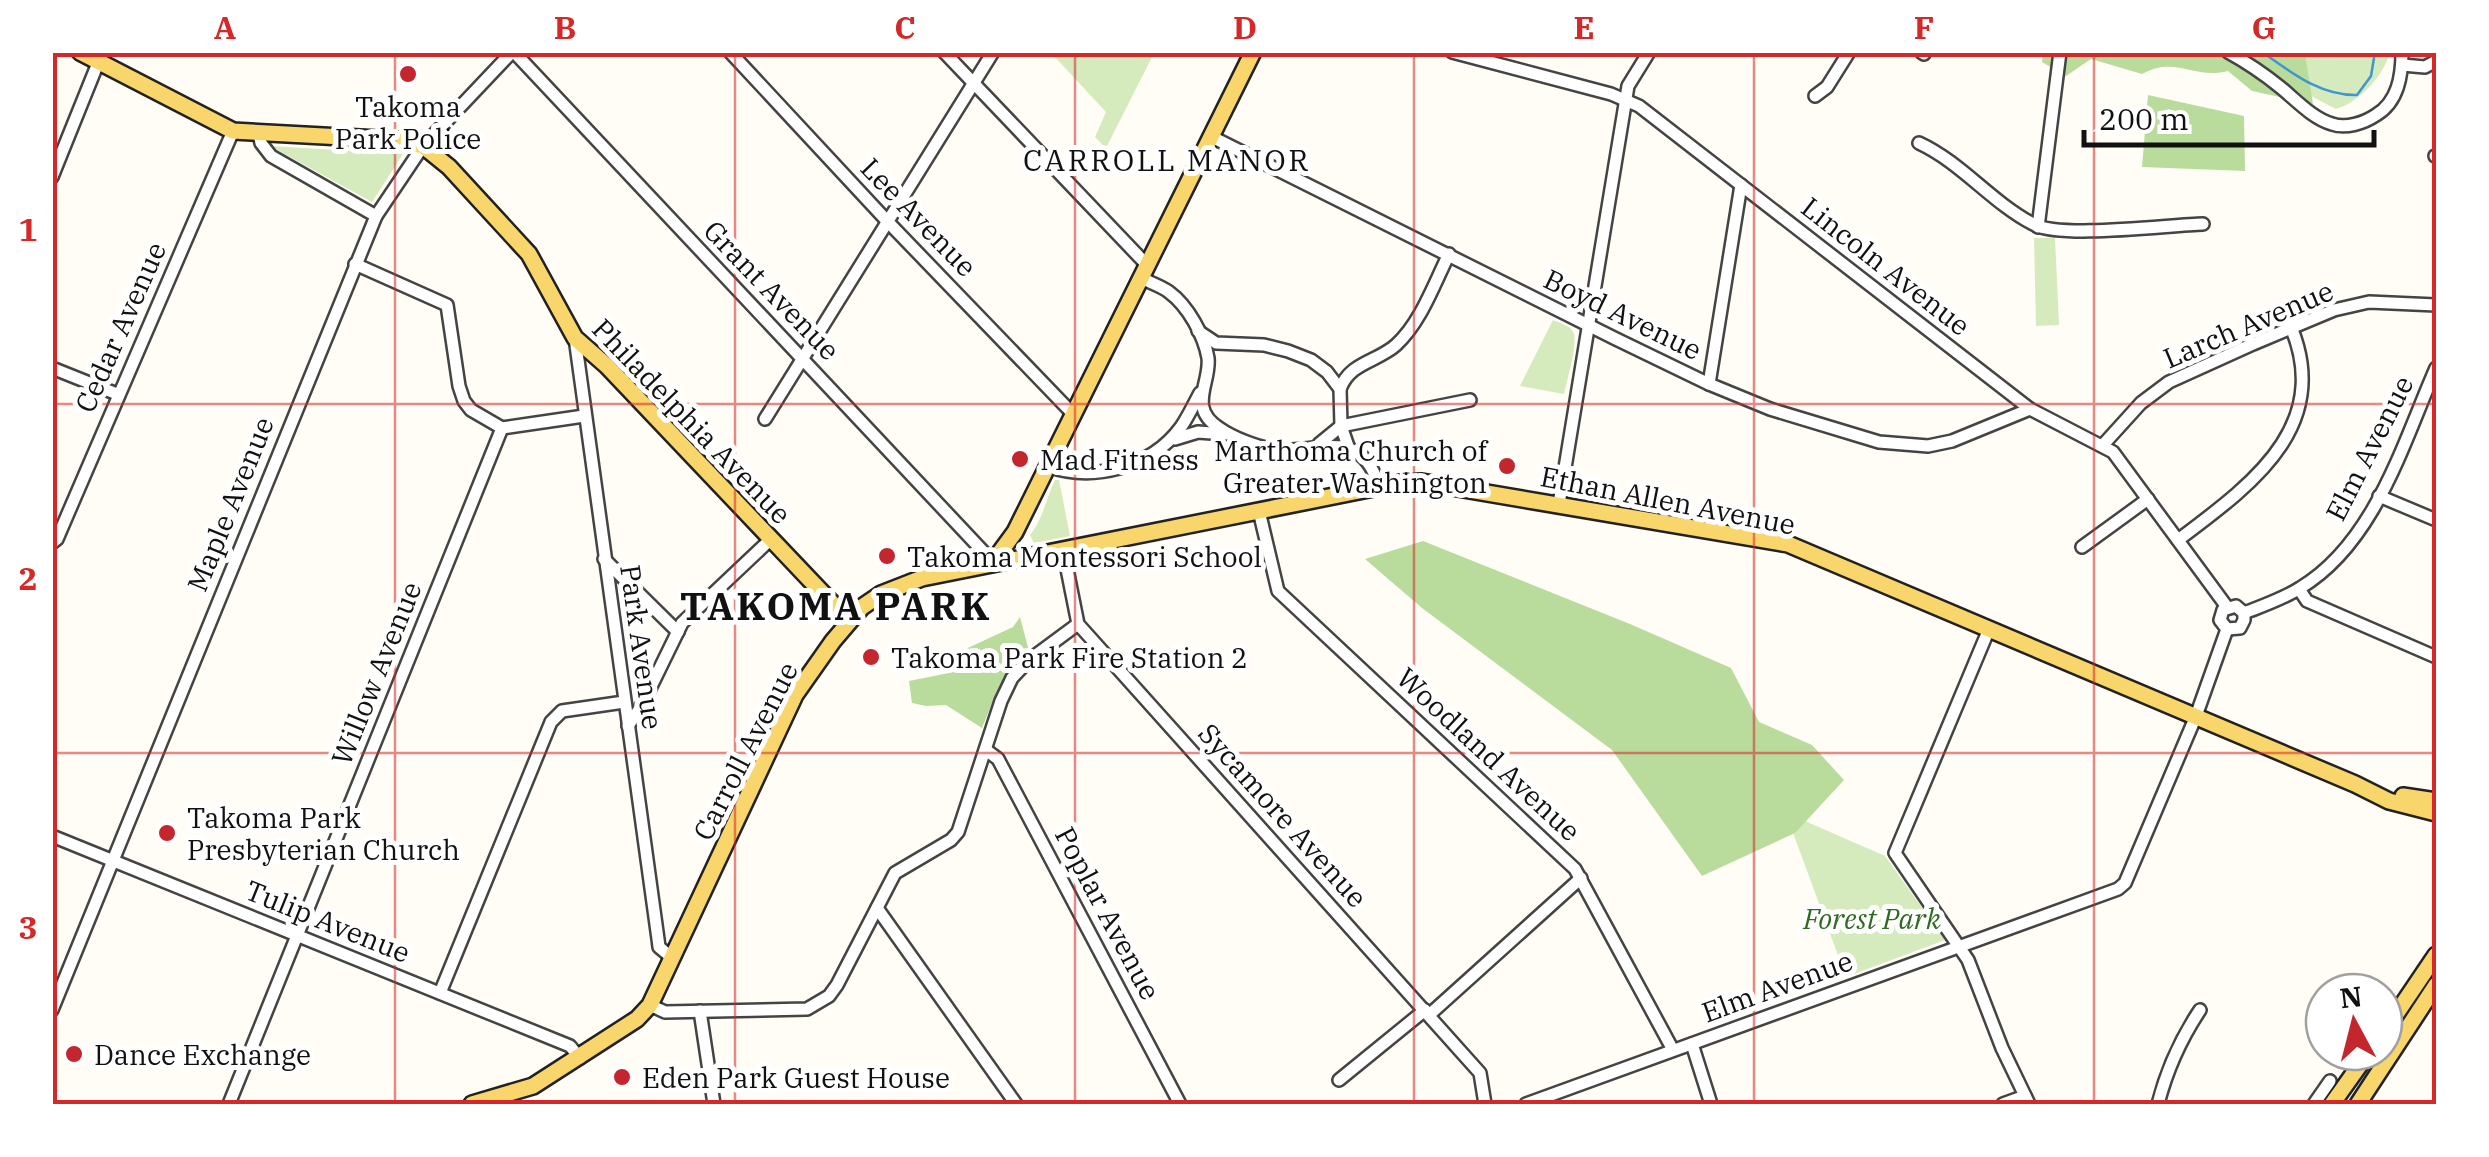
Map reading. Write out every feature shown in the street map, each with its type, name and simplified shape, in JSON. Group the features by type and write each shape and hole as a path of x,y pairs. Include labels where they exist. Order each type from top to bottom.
{"main road":[{"path":"80,52 233,130 398,140 423,146"},
{"path":"994,562 1015,532 1254,52"},
{"name":"Philadelphia Avenue","path":"423,146 449,167 529,254 575,338 849,621"},
{"name":"Ethan Allen Avenue","path":"994,562 1422,482 1788,544 2412,809 2436,814"},
{"name":"Carroll Avenue","path":"472,1104 533,1086 637,1019 650,1005 796,694 862,607 880,594 916,579 994,562"},
{"name":"Ethan Allen Avenue","path":"2355,784 2436,801"},
{"path":"2404,1002 2436,955"},
{"path":"2358,1104 2436,984"},
{"path":"2332,1104 2355,1072"}],"street":[{"name":"Maple Avenue","path":"52,1010 376,216 423,146 513,52"},
{"name":"Grant Avenue","path":"513,52 994,562"},
{"name":"Lee Avenue","path":"730,52 1074,414"},
{"path":"944,52 1144,272 1188,313 1208,360"},
{"path":"764,420 992,52"},
{"name":"Lincoln Avenue","path":"1452,52 1611,94 1639,106 2030,410 2113,452 2226,607"},
{"path":"1559,504 1625,101 1628,86 1649,52"},
{"path":"1815,96 1826,87 1849,52"},
{"path":"2038,227 2060,52"},
{"path":"2228,52 2334,126 2361,124 2382,112 2399,85 2402,59 2425,67 2436,61"},
{"path":"52,177 98,62"},
{"name":"Cedar Avenue","path":"52,542 58,538 233,130"},
{"path":"259,134 260,143 271,156 376,216"},
{"name":"Boyd Avenue","path":"1212,137 1709,384 1770,409 1904,446 1952,441 2030,410"},
{"path":"1919,143 1942,153 2038,227 2064,230 2203,224"},
{"path":"1709,384 1741,186"},
{"path":"1349,448 1341,422 1340,388 1355,367 1395,345 1418,315 1448,254"},
{"path":"355,264 446,305 464,401 471,410 502,428 584,416"},
{"name":"Larch Avenue","path":"2102,446 2141,403 2168,382 2334,310 2369,302 2436,304"},
{"path":"2178,540 2256,479 2291,430 2302,394 2303,375 2292,328 2284,312"},
{"path":"1198,331 1216,344 1264,345 1310,360 1355,367"},
{"name":"Park Avenue","path":"575,338 659,947 671,957"},
{"path":"1047,466 1087,474 1143,460 1180,428 1200,393 1208,360 1218,350 1238,346"},
{"path":"1310,360 1340,388"},
{"path":"52,368 117,394"},
{"name":"Elm Avenue","path":"2244,613 2299,589 2344,550 2378,496 2436,368"},
{"path":"1200,393 1214,426 1229,434 1274,450 1320,444 1349,448 1366,460 1379,487"},
{"path":"1320,444 1341,422 1470,400"},
{"name":"Willow Avenue","path":"229,1104 502,428"},
{"path":"1168,442 1198,432 1229,434"},
{"path":"2378,496 2436,520"},
{"path":"2082,547 2148,500"},
{"name":"Woodland Avenue","path":"1259,511 1278,592 1581,878 1673,1050"},
{"path":"628,726 682,623 770,539"},
{"path":"650,1005 665,1012 807,1009 828,996 896,873 958,832 1012,678 1028,661 1078,624 1063,549"},
{"path":"604,559 678,632"},
{"path":"2299,589 2307,601 2318,607 2436,657"},
{"path":"2236,606 2244,613 2240,628 2228,629 2222,624 2220,616 2226,607 2236,606"},
{"name":"Sycamore Avenue","path":"1078,624 1480,1074 1485,1104"},
{"path":"1989,629 1896,853 1960,946 2027,1100 2003,1104"},
{"name":"Elm Avenue","path":"1526,1104 2118,889 2125,883 2196,716 2228,629"},
{"path":"440,993 555,715 624,702"},
{"name":"Poplar Avenue","path":"986,750 998,759 1180,1104"},
{"name":"Tulip Avenue","path":"52,836 570,1046 580,1058"},
{"path":"1339,1080 1427,1013 1581,878"},
{"path":"876,908 1016,1104"},
{"path":"2158,1104 2179,1042 2200,1010"},
{"path":"700,1012 714,1104"},
{"path":"1692,1044 1711,1104"},
{"path":"2314,1104 2330,1080"}],"green space":[{"path":"1056,52 1154,53 1106,148 1095,137 1106,112 1054,56"},
{"path":"2043,52 2305,53 2313,104 2252,91 2228,71 2205,73 2165,67 2142,74 2091,59 2066,76 2042,62"},
{"path":"2228,53 2389,53 2369,87 2336,109"},
{"path":"2148,95 2244,116 2245,171 2142,167"},
{"path":"270,146 403,154 372,202"},
{"path":"2034,238 2055,238 2059,325 2036,326"},
{"path":"1553,320 1573,331 1575,340 1564,394 1520,386"},
{"path":"1055,480 1059,480 1070,536 1034,543 1030,535"},
{"path":"1423,541 1731,668 1759,722 1812,745 1844,780 1795,833 1702,876 1612,750 1422,608 1365,559"},
{"path":"1020,617 1029,651 997,691 982,728 946,705 912,703 909,681 959,671 957,653 1013,627"},
{"name":"Forest Park","path":"1805,821 1885,856 1945,940 1846,977 1792,830"}],"waterway":[{"path":"2262,52 2318,87 2357,95 2371,76 2375,52"}],"place":[{"name":"Takoma Park Police","path":"408,74"},
{"name":"Mad Fitness","path":"1020,459"},
{"name":"Marthoma Church of Greater Washington","path":"1507,466"},
{"name":"Takoma Montessori School","path":"887,556"},
{"name":"Takoma Park Fire Station 2","path":"871,657"},
{"name":"Takoma Park Presbyterian Church","path":"167,833"},
{"name":"Dance Exchange","path":"74,1054"},
{"name":"Eden Park Guest House","path":"622,1077"}],"district":[{"name":"CARROLL MANOR","path":"1167,159"},
{"name":"TAKOMA PARK","path":"836,605"}]}
